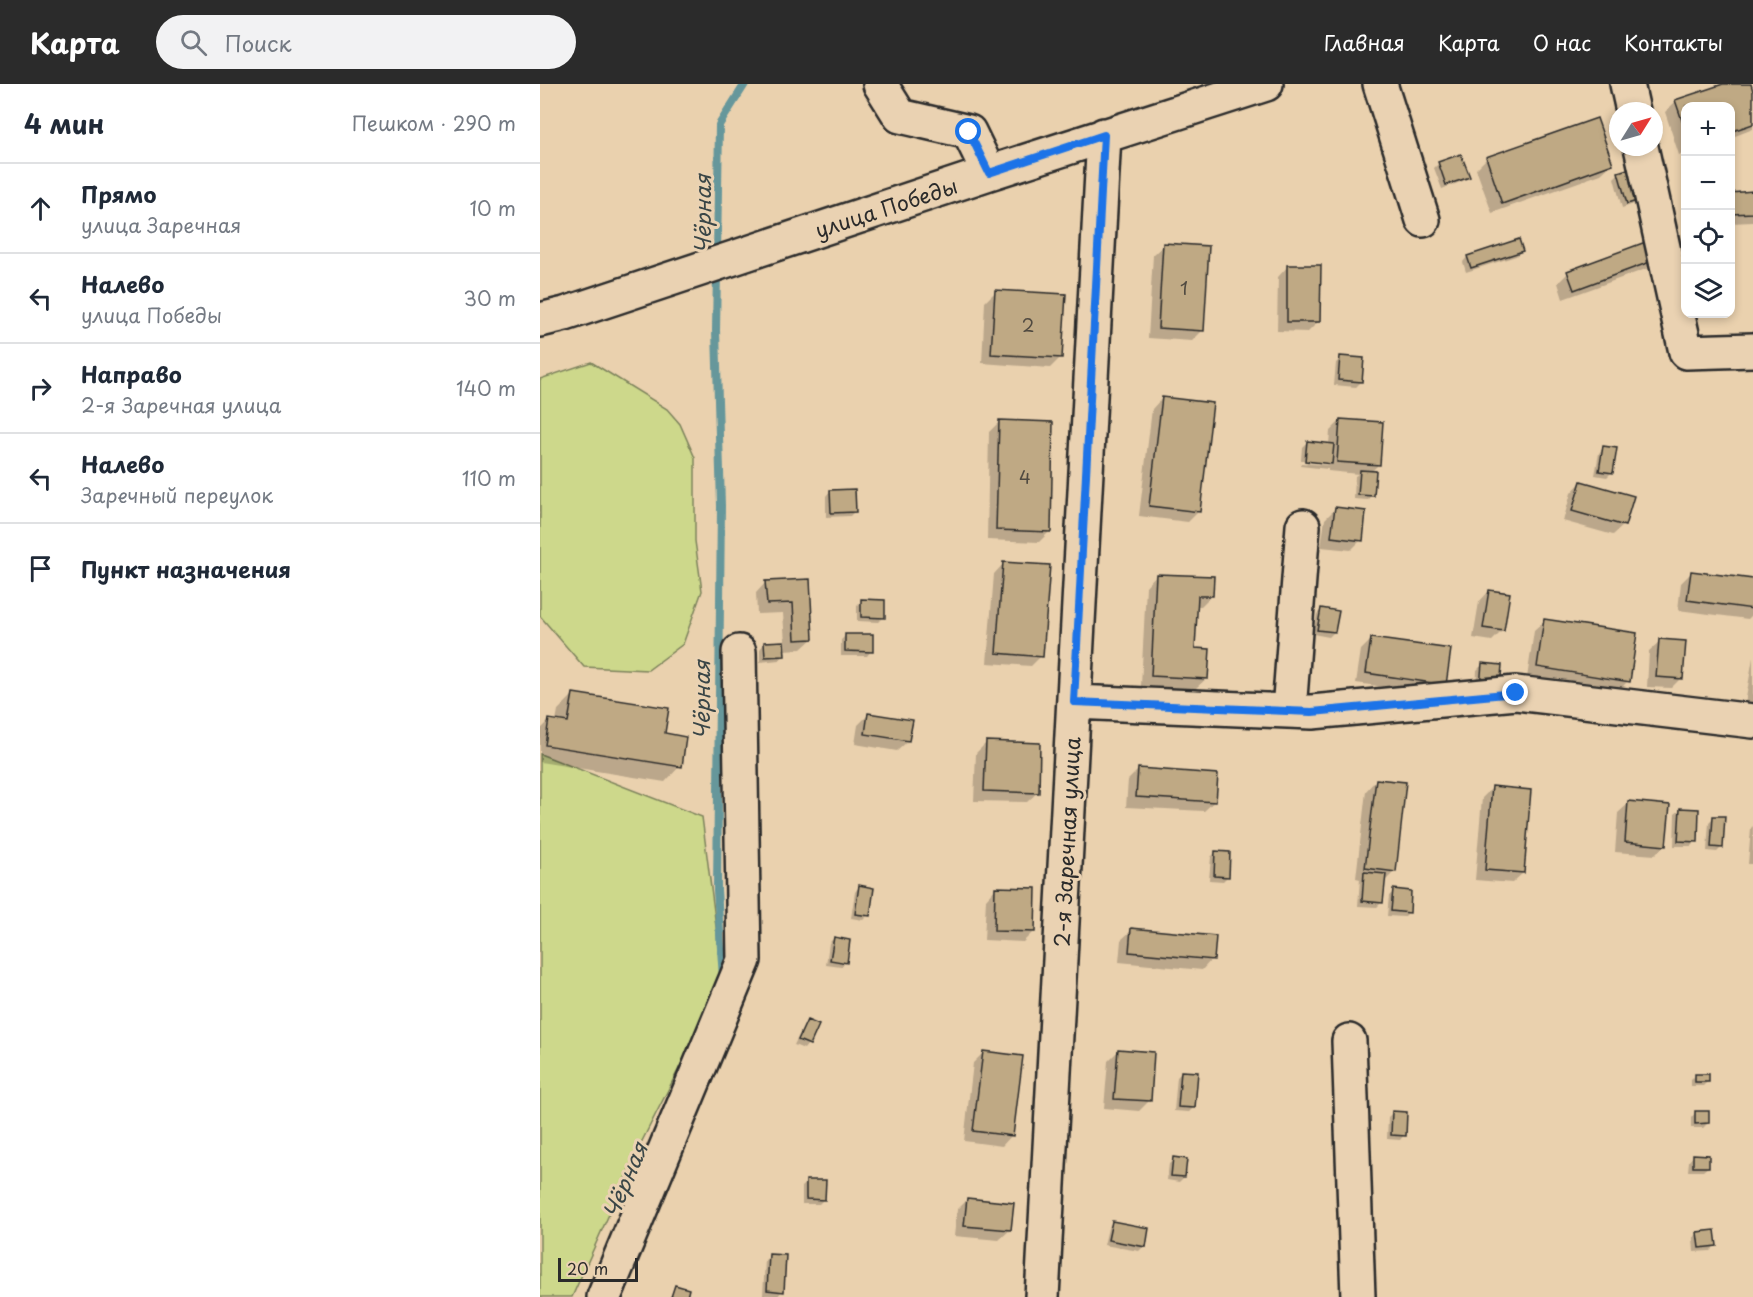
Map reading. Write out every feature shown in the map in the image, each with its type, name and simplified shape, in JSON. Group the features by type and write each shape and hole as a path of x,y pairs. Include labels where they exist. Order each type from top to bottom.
{"street":[{"path":"880,84 900,116 969,132 989,173"},
{"name":"улица Победы","path":"540,320 565,314 1104,135 1266,84"},
{"path":"1380,84 1423,220"},
{"path":"1627,84 1631,102"},
{"name":"2-я Заречная улица","path":"1042,1297 1104,135"},
{"path":"1643,156 1686,352 1753,350"},
{"path":"1289,711 1303,526"},
{"path":"604,1297 744,960 739,652"},
{"path":"1074,702 1312,712 1516,693 1753,722"},
{"path":"1349,1041 1358,1297"}],"green space":[{"path":"591,362 667,409 680,424 695,458 695,541 702,591 683,644 648,670 584,667 540,616 540,379"},
{"path":"540,754 702,817 723,982 640,1145 572,1297 540,1297"}],"building":[{"path":"1723,84 1751,84 1753,124 1735,130 1735,102 1681,102 1681,117 1675,100"},
{"path":"1597,118 1613,164 1502,204 1486,157"},
{"path":"1461,154 1470,177 1446,185 1438,162"},
{"path":"1637,166 1647,198 1627,204 1618,172"},
{"path":"1753,191 1753,213 1735,214 1735,193"},
{"path":"1519,239 1523,251 1471,268 1467,256"},
{"path":"1651,240 1658,259 1574,290 1567,271"},
{"path":"1163,243 1209,246 1204,331 1158,328"},
{"path":"1287,265 1321,265 1320,322 1287,322"},
{"path":"995,290 1066,294 1062,358 991,354"},
{"path":"1340,356 1364,358 1362,382 1338,380"},
{"path":"1162,397 1213,403 1200,512 1149,506"},
{"path":"1340,419 1383,422 1380,465 1337,462"},
{"path":"999,420 1053,422 1051,532 996,530"},
{"path":"1307,441 1334,444 1332,464 1305,461"},
{"path":"1603,446 1617,448 1613,473 1599,471"},
{"path":"1360,470 1376,471 1374,496 1358,495"},
{"path":"1581,481 1634,496 1625,526 1572,511"},
{"path":"855,489 856,512 831,513 830,490"},
{"path":"1335,507 1366,511 1363,541 1331,537"},
{"path":"1003,562 1050,565 1043,657 996,653"},
{"path":"1691,571 1753,579 1753,609 1687,600"},
{"path":"1156,574 1214,576 1213,596 1198,596 1195,648 1210,649 1208,679 1151,676"},
{"path":"810,579 813,639 795,640 793,603 767,604 765,581"},
{"path":"1489,590 1510,593 1504,631 1483,628"},
{"path":"861,599 885,600 885,618 861,617"},
{"path":"1321,608 1339,611 1335,632 1317,630"},
{"path":"1544,619 1637,633 1630,682 1537,667"},
{"path":"845,634 873,634 873,652 845,651"},
{"path":"1371,638 1451,649 1446,685 1366,673"},
{"path":"1659,639 1686,641 1683,679 1656,677"},
{"path":"784,641 785,656 765,657 764,642"},
{"path":"1482,663 1502,665 1500,688 1480,687"},
{"path":"573,693 669,708 665,733 686,737 682,767 545,745 549,719 568,722"},
{"path":"868,713 913,720 909,741 865,734"},
{"path":"986,741 1040,743 1039,793 984,791"},
{"path":"1138,768 1218,774 1216,802 1136,797"},
{"path":"1376,779 1406,782 1396,872 1365,868"},
{"path":"1492,786 1531,790 1524,873 1485,870"},
{"path":"1628,801 1670,805 1666,846 1625,842"},
{"path":"1680,808 1699,809 1698,842 1678,841"},
{"path":"1713,816 1725,816 1723,848 1711,847"},
{"path":"1215,851 1230,852 1229,877 1214,876"},
{"path":"1364,872 1386,874 1383,903 1362,901"},
{"path":"859,885 874,888 870,916 855,914"},
{"path":"995,887 1036,888 1035,932 994,931"},
{"path":"1393,889 1411,891 1410,913 1391,911"},
{"path":"1131,928 1216,936 1214,960 1129,952"},
{"path":"834,937 850,940 847,963 830,960"},
{"path":"807,1020 819,1025 810,1045 798,1040"},
{"path":"1118,1049 1154,1052 1151,1101 1114,1099"},
{"path":"983,1051 1023,1056 1013,1136 973,1131"},
{"path":"1181,1071 1198,1072 1195,1108 1178,1107"},
{"path":"1695,1074 1709,1074 1709,1082 1695,1082"},
{"path":"1392,1111 1407,1112 1406,1136 1391,1135"},
{"path":"1695,1111 1709,1111 1709,1123 1695,1124"},
{"path":"1693,1154 1709,1155 1709,1167 1693,1167"},
{"path":"1173,1157 1187,1159 1185,1177 1171,1176"},
{"path":"806,1180 826,1180 825,1200 806,1199"},
{"path":"967,1198 1014,1203 1011,1230 964,1226"},
{"path":"1112,1221 1149,1228 1146,1247 1108,1240"},
{"path":"1715,1230 1717,1246 1699,1248 1697,1232"},
{"path":"769,1254 786,1255 784,1292 767,1290"},
{"path":"675,1285 689,1289 687,1297 671,1297"}],"waterway":[{"name":"Чёрная","path":"717,255 719,125 745,84"},
{"name":"Чёрная","path":"717,271 716,330 721,506 717,890 723,978"}],"route":[{"path":"969,132 989,173 1104,135 1074,702 1312,712 1516,693"}]}
